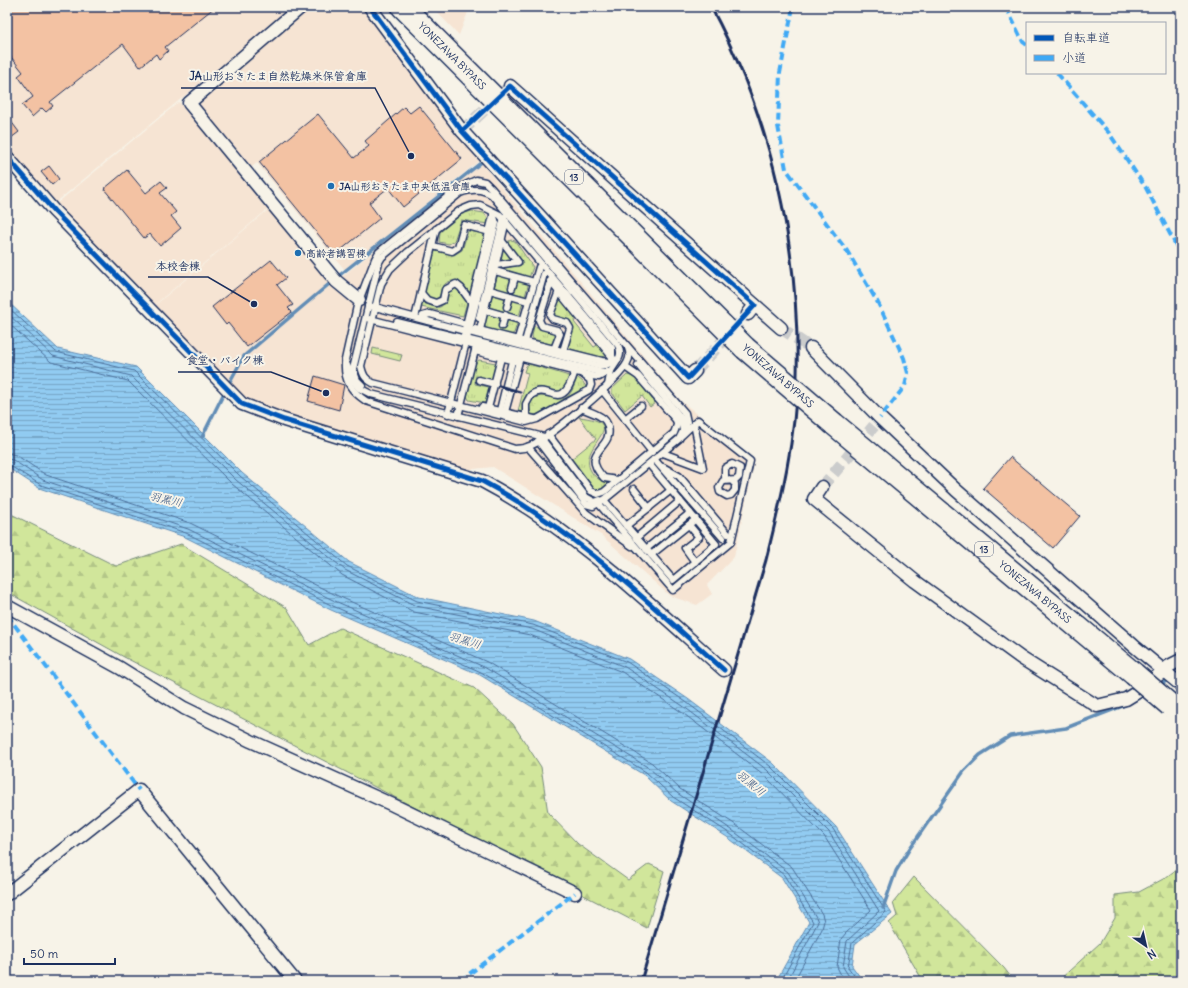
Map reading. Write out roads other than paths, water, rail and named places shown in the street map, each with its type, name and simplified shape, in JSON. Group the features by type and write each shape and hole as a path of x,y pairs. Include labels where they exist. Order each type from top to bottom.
{"highway":[{"name":"YONEZAWA BYPASS","path":"403,7 745,348 1176,709"}],"street":[{"path":"301,7 189,103 334,279 366,303"},
{"path":"370,7 462,131 688,378 695,372"},
{"path":"510,86 751,310 780,328"},
{"path":"7,157 54,211 242,404 284,420 482,481 497,489 577,541 724,670"},
{"path":"811,348 877,422 1181,685"},
{"path":"822,488 814,499 915,581 1021,658 1097,706 1126,698 1142,682 1166,673 1169,666 1181,660"},
{"path":"7,606 120,668 184,708 251,741 393,805 575,893"},
{"path":"7,894 139,790 294,981"}],"lane":[{"path":"625,367 638,376 676,420 677,425 674,434 604,492 598,494 591,492 544,437 372,390 357,380 353,369 366,316 366,303 379,252 457,189 476,180 485,182 491,188 685,413 687,422 683,433"},
{"path":"366,316 581,373 599,377 609,371 620,357 618,345 505,211 487,192 469,190 460,193 382,256 345,360 344,373 346,380 356,394 366,401 515,449 528,447 544,437 580,409 608,385 625,367 630,354"},
{"path":"480,205 504,223 612,348 612,360"},
{"path":"581,373 590,380 591,385 589,390 565,405 537,419 526,422 368,377 365,366 381,284 390,269 436,229 459,211 471,206 480,205 500,215 504,223 612,360"},
{"path":"472,330 485,310 502,241 505,211"},
{"path":"446,411 470,343 473,300 493,214"},
{"path":"457,414 472,330 496,223 493,214"},
{"path":"472,330 504,223"},
{"path":"432,246 452,251 458,247 464,225 490,232"},
{"path":"416,314 436,229"},
{"path":"496,268 518,262 502,241"},
{"path":"503,411 513,356 539,267"},
{"path":"496,268 516,277 534,282"},
{"path":"503,411 544,274"},
{"path":"512,288 516,277"},
{"path":"551,282 539,320 542,326 557,330 560,334 554,349"},
{"path":"421,293 427,300 436,303 443,300 445,290 456,284 469,299 473,300"},
{"path":"490,290 528,301"},
{"path":"559,291 550,316 553,319 567,323 570,328 563,352"},
{"path":"507,307 510,296"},
{"path":"366,303 517,342 599,366 606,365 612,360"},
{"path":"377,306 416,314 472,330"},
{"path":"485,310 523,321"},
{"path":"502,326 505,315"},
{"path":"470,343 501,358 513,356 604,373 609,371"},
{"path":"524,344 554,349 602,361 612,360"},
{"path":"626,345 630,354 681,418 683,433"},
{"path":"488,408 501,358"},
{"path":"345,360 353,382 359,388 371,394 446,411"},
{"path":"526,418 526,404 531,395 541,391 555,396 565,392 570,387 574,371"},
{"path":"608,385 609,371"},
{"path":"479,380 494,384"},
{"path":"602,390 652,452"},
{"path":"460,403 503,411 526,418 537,419"},
{"path":"565,405 600,416 607,423 609,432 606,441 596,452 593,461 604,478 618,480"},
{"path":"625,419 641,406"},
{"path":"544,437 586,504 594,506 604,500 649,464 698,420 750,461 731,542 673,590 640,552 604,500"},
{"path":"662,453 703,468 694,424"},
{"path":"544,437 586,497 595,502 604,500"},
{"path":"528,447 586,513 640,552"},
{"path":"734,465 738,452"},
{"path":"654,459 726,536"},
{"path":"649,464 716,544"},
{"path":"730,480 725,476 725,468 728,465 734,465 740,468 739,477 730,480 720,484 720,492 727,496 731,495 735,490 735,484 730,480"},
{"path":"634,489 649,508"},
{"path":"626,526 671,490"},
{"path":"735,490 743,492"},
{"path":"604,500 673,580 734,529"},
{"path":"636,538 680,501"},
{"path":"646,549 690,513"},
{"path":"651,555 696,519"},
{"path":"689,525 699,537 685,548 696,562"}],"water":[{"name":"羽黒川","path":"7,301 58,349 136,367 242,473 349,562 419,597 534,621 629,659 688,699 773,763 836,827 892,914 855,944 852,966 863,981 776,981 809,922 782,878 727,837 671,801 644,775 480,675 331,610 185,537 39,488 7,467"}],"waterway":[{"path":"228,385 244,356 341,274 483,161"},
{"path":"202,437 225,391"},
{"path":"1158,686 1181,672"},
{"path":"883,908 896,871 910,848 964,771 980,755 1010,736 1066,728 1125,705"}],"tunnel":[{"path":"462,131 510,86"},
{"path":"695,371 748,314"},
{"path":"781,328 811,348"},
{"path":"822,487 874,426"}],"railway":[{"path":"641,981 766,560 787,469 796,399 797,328 793,280 787,233 778,186 766,140 751,94 711,7"},
{"path":"499,386 520,392"}],"place":[{"name":"JA山形おきたま自然乾燥米保管倉庫","path":"411,156"},
{"name":"JA山形おきたま中央低温倉庫","path":"331,186"},
{"name":"高齢者講習棟","path":"298,253"},
{"name":"本校舎棟","path":"254,304"},
{"name":"食堂・バイク棟","path":"326,393"}]}
